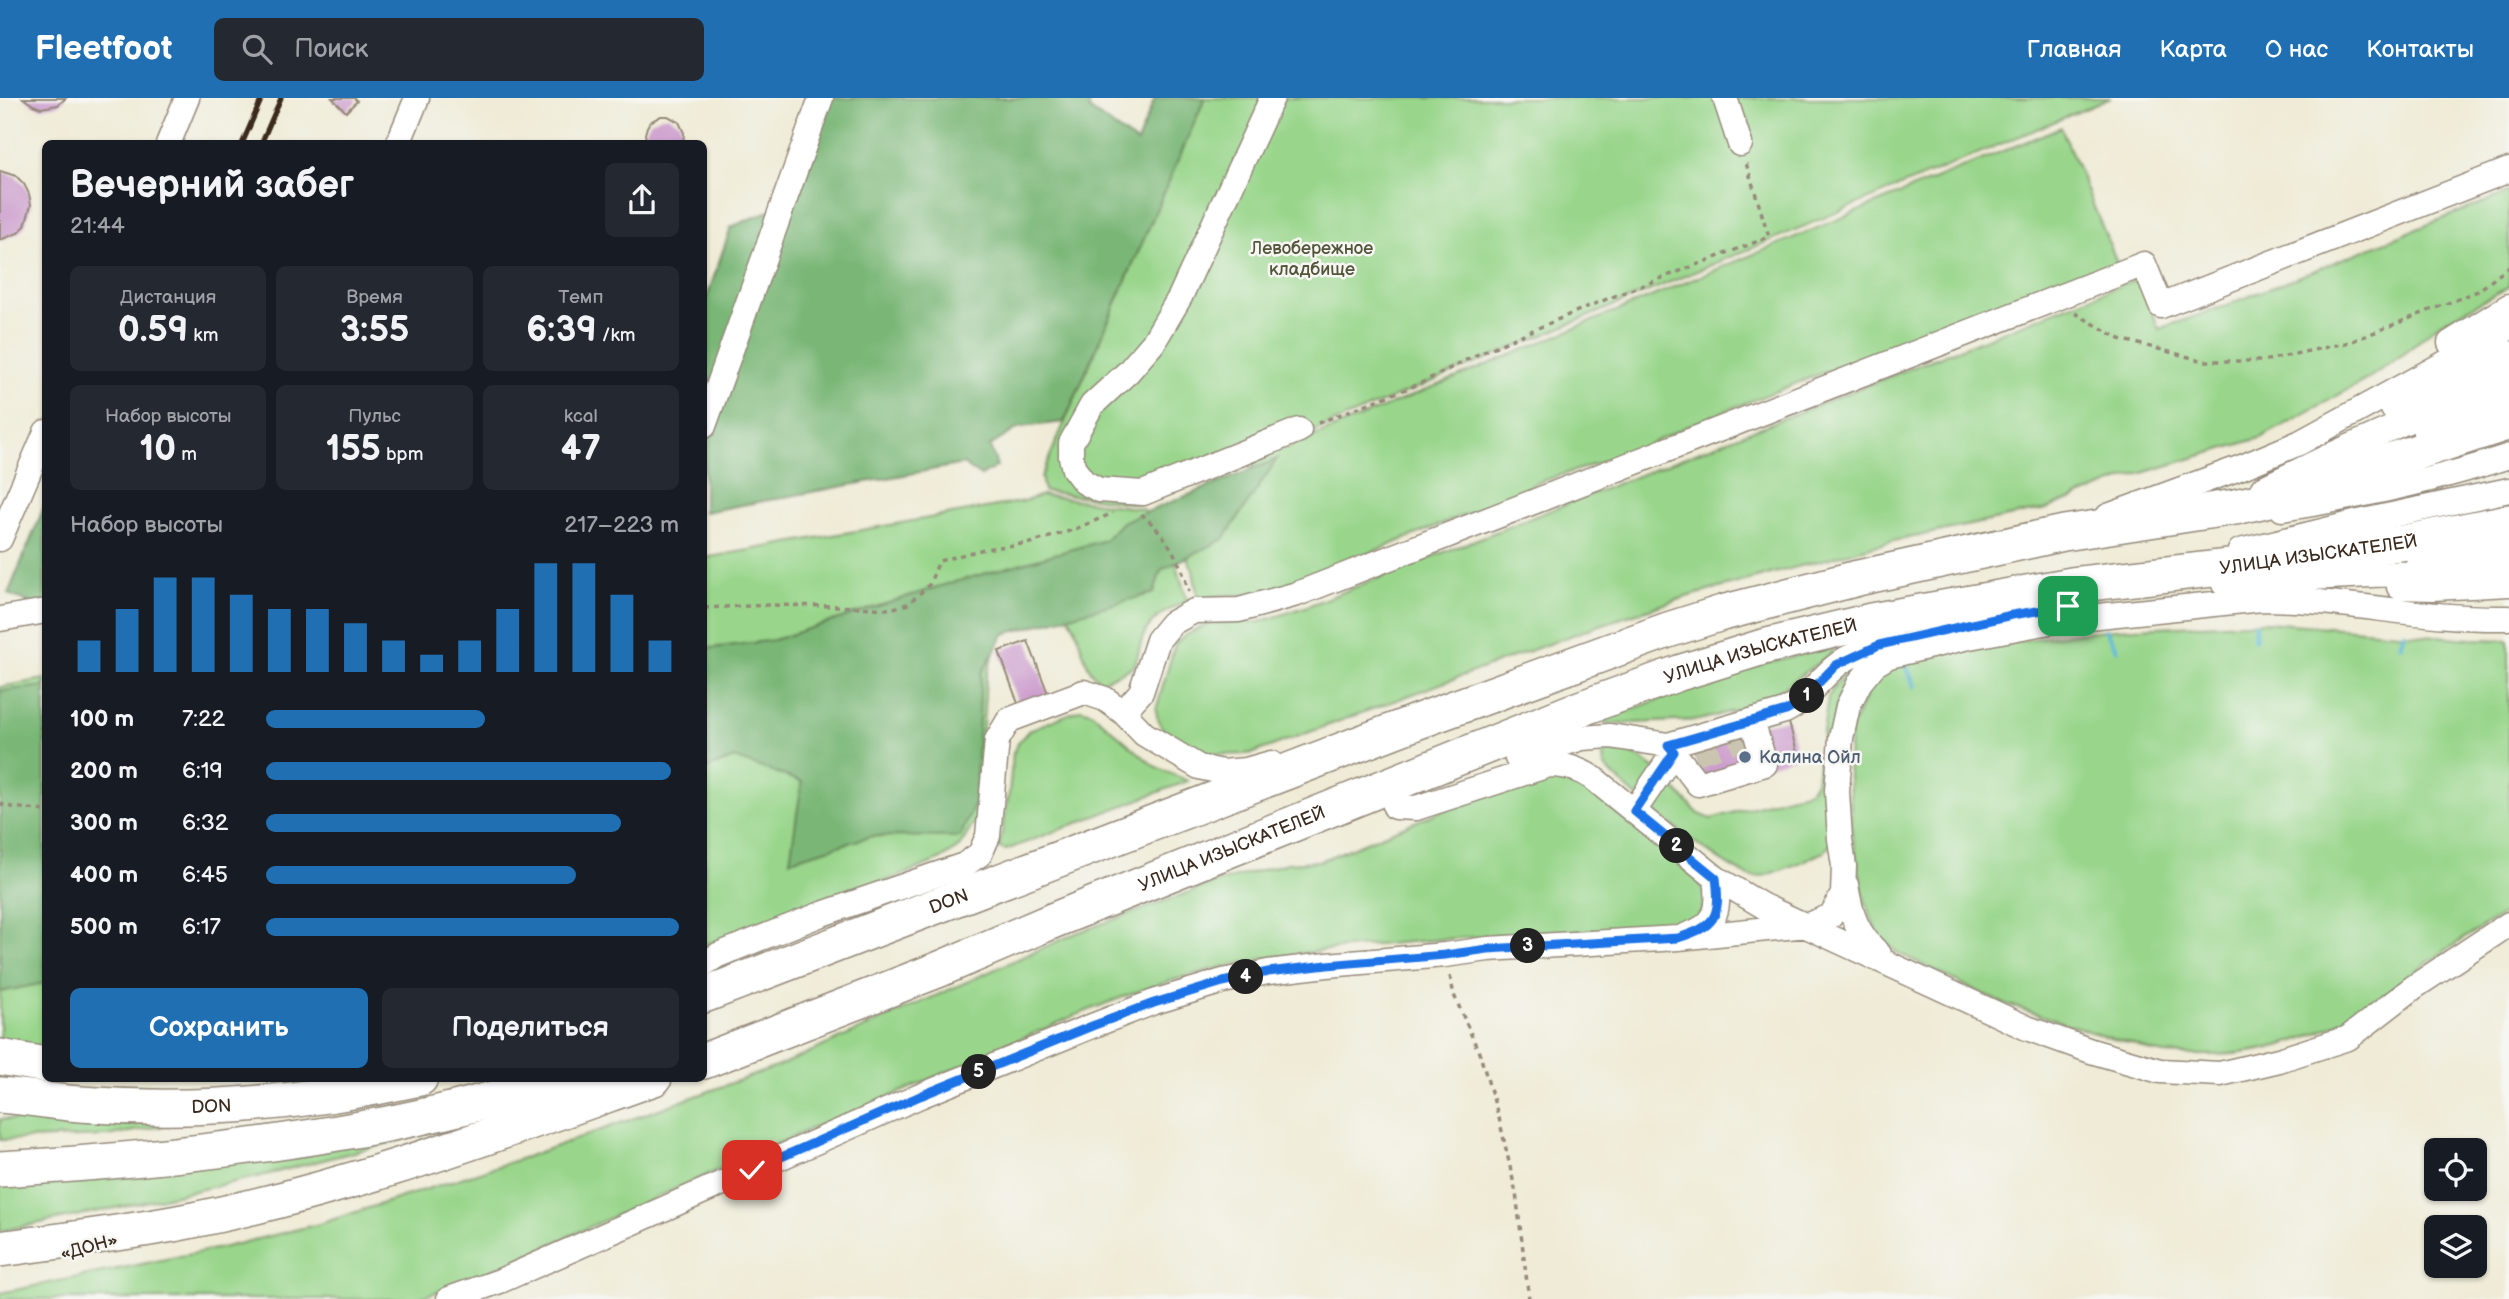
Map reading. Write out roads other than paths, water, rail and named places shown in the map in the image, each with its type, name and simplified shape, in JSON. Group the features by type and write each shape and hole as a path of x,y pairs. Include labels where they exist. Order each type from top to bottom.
{"highway":[{"path":"707,1014 1067,872 1194,807 1600,653 1722,613 1858,578 2064,533 2235,507 2279,497 2345,464 2509,422"},
{"name":"УЛИЦА ИЗЫСКАТЕЛЕЙ","path":"1052,920 1570,712 1679,673 1763,647 1871,621 2072,585 2238,576 2406,558 2509,522"},
{"path":"707,974 849,924 1083,835 1194,807"},
{"name":"DON","path":"707,994 1194,807"},
{"path":"707,1037 1052,920"},
{"path":"707,1060 927,974 1052,920"},
{"path":"0,1057 42,1064"},
{"name":"DON","path":"0,1095 80,1104 213,1106 285,1102 398,1082"},
{"path":"0,1155 173,1143 287,1128 395,1107 483,1082"},
{"path":"0,1168 89,1164 281,1142 367,1128 553,1082"},
{"path":"0,1249 178,1223 270,1202 423,1159 643,1082"},
{"name":"«ДОН»","path":"0,1270 178,1223"}],"lane":[{"path":"170,140 187,98"},
{"path":"400,140 417,98"},
{"path":"707,418 821,98"},
{"path":"1272,98 1180,297 1153,343 1128,372 1092,405 1071,443 1071,457 1074,469 1084,482 1099,490 1143,493 1299,430"},
{"path":"1725,98 1740,144"},
{"path":"1124,712 1141,692 1158,640 1172,623 1194,611 1239,610 1297,594 2144,264 2161,306 2509,170"},
{"path":"2345,464 2389,388 2441,349 2509,306"},
{"path":"2389,388 2509,317"},
{"path":"2345,464 2509,328"},
{"path":"2064,533 2189,525 2282,509 2509,342"},
{"path":"2345,464 2509,353"},
{"path":"2345,464 2509,365"},
{"path":"2345,464 2509,376"},
{"path":"2345,464 2509,390"},
{"path":"2345,464 2509,400"},
{"path":"2175,515 2509,412"},
{"path":"2345,464 2509,435"},
{"path":"0,539 42,441"},
{"path":"2064,533 2242,467 2345,464 2486,453 2509,445"},
{"path":"2345,464 2428,480 2509,456"},
{"path":"2345,464 2429,486 2509,466"},
{"path":"1634,811 1684,757 1752,721 1797,705 1836,665 1879,645 2012,615 2238,576 2509,480"},
{"path":"2425,508 2509,490"},
{"path":"1906,971 1882,956 1864,940 1854,922 1840,839 1838,792 1841,738 1848,706 1860,682 1874,665 1889,656 1964,638 2060,620 2238,576 2362,536 2509,501"},
{"path":"2362,536 2509,512"},
{"path":"2406,558 2509,533"},
{"path":"2406,558 2509,544"},
{"path":"2406,558 2509,553"},
{"path":"2406,558 2509,563"},
{"path":"2406,558 2509,574"},
{"path":"2238,576 2509,593"},
{"path":"2238,576 2453,606 2509,604"},
{"path":"2238,576 2302,599 2455,618 2509,618"},
{"path":"2433,588 2509,584"},
{"path":"0,619 42,612"},
{"path":"707,962 718,955 819,915 964,865 980,854 988,836 992,813 997,740 1009,720 1084,692 1105,699 1124,712 1144,734 1178,757 1199,767 1222,772 1259,766 1361,731 1416,722"},
{"path":"1395,807 1516,759 1582,738 1610,736 1684,757 1698,784 1765,764 1752,721"},
{"path":"1351,801 1416,808 1549,765 1565,765 1578,769 1716,878 1763,906 2027,1028 2091,1051 2160,1071 2220,1074 2279,1060 2348,1038 2414,987 2509,924"},
{"path":"449,1299 500,1281 920,1096 1154,1003 1223,982 1268,972 1488,949 1678,938 1808,925 1831,916 1838,906 1843,894 1844,866"},
{"path":"1678,938 1709,925 1716,912 1716,878"}],"waterway":[{"path":"2255,624 2255,639"},
{"path":"2106,630 2117,649"},
{"path":"2401,645 2404,633"},
{"path":"1905,665 1915,686"}],"tunnel":[{"path":"1695,753 1756,735"}],"railway":[{"path":"244,140 262,98"},
{"path":"263,140 281,98"}],"place":[{"name":"Калина Ойл","path":"1745,757"}],"park label":[{"name":"Левобережное кладбище","path":"1312,258"}]}
